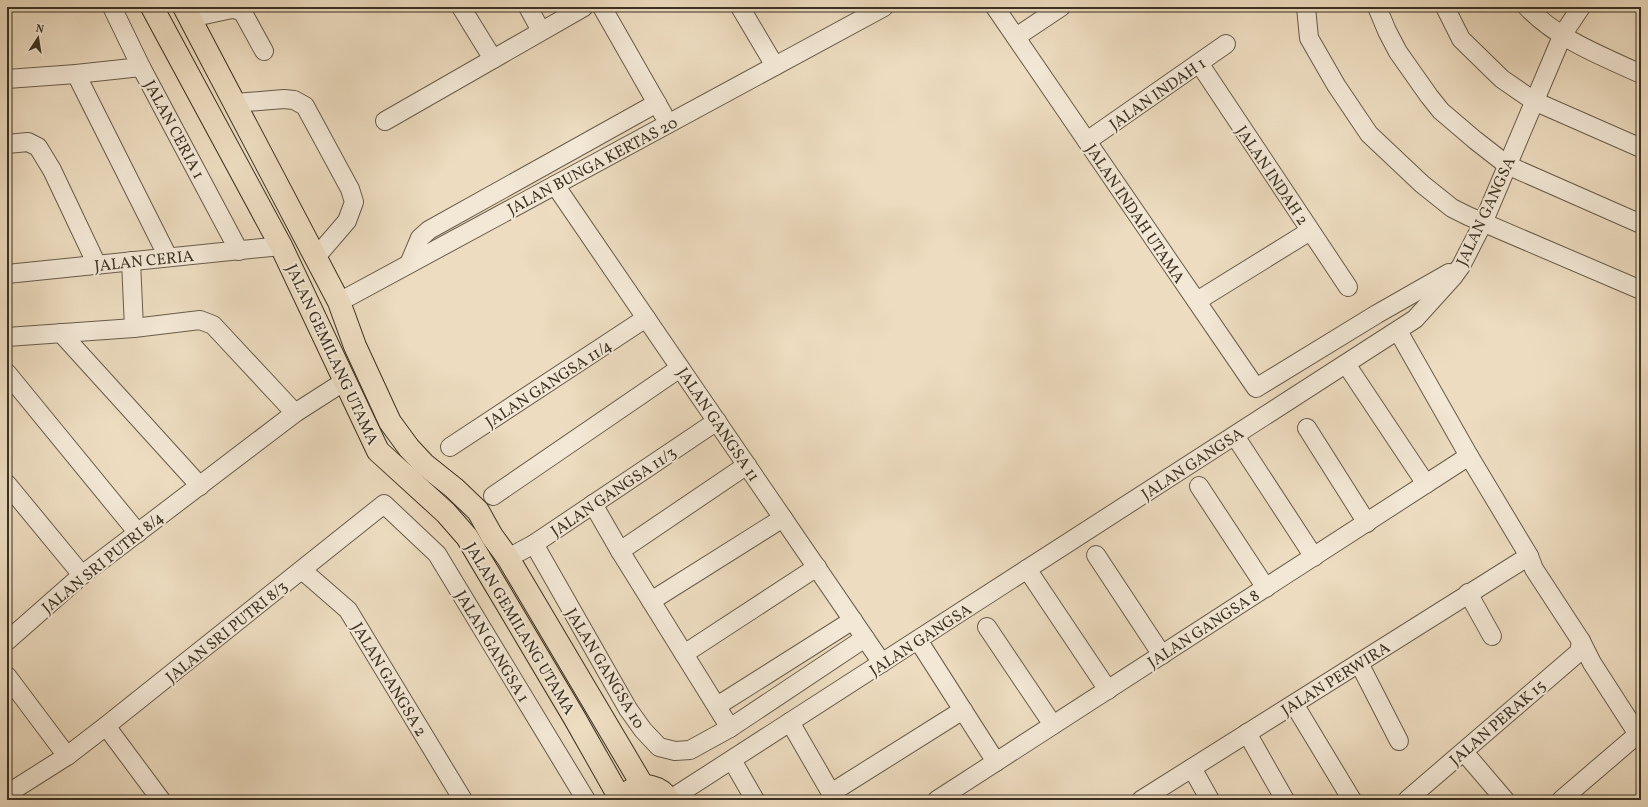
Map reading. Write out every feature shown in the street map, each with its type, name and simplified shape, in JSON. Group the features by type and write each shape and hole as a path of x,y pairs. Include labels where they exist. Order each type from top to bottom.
{"main road":[{"name":"JALAN GEMILANG UTAMA","path":"152,7 282,246 378,451 446,513 467,537 574,717 621,800"},
{"name":"JALAN GEMILANG UTAMA","path":"187,13 339,302 355,346 390,422 409,448 424,464 454,488 478,511 492,536 508,558 644,786"},
{"path":"621,800 634,788 644,786 652,787 677,798"}],"street":[{"name":"JALAN CERIA 1","path":"112,7 141,67 239,250"},
{"path":"461,7 493,59"},
{"path":"528,7 541,31"},
{"path":"385,121 584,7"},
{"path":"602,7 668,124"},
{"path":"740,7 775,66"},
{"name":"JALAN BUNGA KERTAS 20","path":"339,302 884,7"},
{"name":"JALAN INDAH UTAMA","path":"995,7 1256,388 1377,314 1453,271 1458,271"},
{"path":"1016,37 1061,7"},
{"path":"1306,7 1309,38 1336,85 1369,134 1422,184 1452,208 1641,290"},
{"path":"1376,7 1398,52 1429,96 1458,126 1507,165 1641,224"},
{"path":"1445,7 1461,39 1502,79 1534,101 1641,148"},
{"path":"1527,7 1536,17 1589,50 1641,74"},
{"name":"JALAN GANGSA","path":"677,798 790,722 1415,319 1458,271 1483,222 1562,34 1581,7"},
{"path":"187,13 232,9 242,11 264,51"},
{"name":"JALAN INDAH 1","path":"1087,142 1226,44"},
{"name":"JALAN INDAH 2","path":"1199,63 1348,287"},
{"path":"7,78 76,74 141,67"},
{"path":"76,74 168,257"},
{"path":"235,103 284,99 294,100 305,106 346,182 354,202 347,221 316,257"},
{"name":"JALAN BUNGA KERTAS 20","path":"409,264 420,238 429,230 656,103"},
{"path":"7,144 28,142 38,147 52,170 97,265"},
{"name":"JALAN GANGSA 11","path":"555,185 882,663"},
{"path":"1197,301 1310,231"},
{"name":"JALAN CERIA","path":"7,274 282,246"},
{"path":"131,261 134,328"},
{"name":"JALAN GANGSA 11/4","path":"450,447 646,318"},
{"path":"7,337 134,328 200,320 213,325 294,413"},
{"path":"1398,331 1469,456 1529,556 1534,569 1581,642 1592,663 1638,728 1561,800"},
{"path":"61,333 200,486"},
{"path":"1346,364 1426,484"},
{"path":"493,496 680,368"},
{"path":"7,373 93,476 138,533"},
{"name":"JALAN SRI PUTRI 8/4","path":"7,641 82,575 294,413 345,381"},
{"name":"JALAN GANGSA 11/3","path":"508,558 534,544 717,421"},
{"path":"1307,428 1367,523"},
{"path":"1235,436 1314,557"},
{"name":"JALAN GANGSA 8","path":"938,800 1469,456"},
{"path":"620,551 747,465"},
{"path":"7,484 82,575"},
{"path":"1199,486 1266,588"},
{"name":"JALAN SRI PUTRI 8/3","path":"7,794 66,756 106,726 384,504"},
{"name":"JALAN GANGSA 1","path":"384,504 437,554 586,800"},
{"path":"593,504 620,551 730,728"},
{"path":"651,601 783,518"},
{"name":"JALAN GANGSA 10","path":"534,544 628,709 643,730 659,747 675,751 690,750 730,728 865,638"},
{"path":"1096,555 1162,655"},
{"name":"JALAN PERWIRA","path":"1142,800 1529,556"},
{"path":"684,654 817,567"},
{"path":"1027,569 1108,690"},
{"name":"JALAN GANGSA 2","path":"302,570 348,610 459,798"},
{"path":"1468,594 1492,636"},
{"path":"717,706 853,620"},
{"path":"987,627 1053,726"},
{"path":"918,640 996,762"},
{"name":"JALAN PERAK 15","path":"1407,800 1464,752 1520,701 1579,652 1581,642"},
{"path":"1359,663 1399,742"},
{"path":"7,676 66,756"},
{"path":"607,725 605,713 606,704 615,687"},
{"path":"1294,704 1352,800"},
{"path":"790,722 833,797 963,710"},
{"path":"106,726 161,800"},
{"path":"1247,733 1285,800"},
{"path":"1464,752 1505,800"},
{"path":"732,760 755,800"},
{"path":"1192,768 1210,800"}]}
